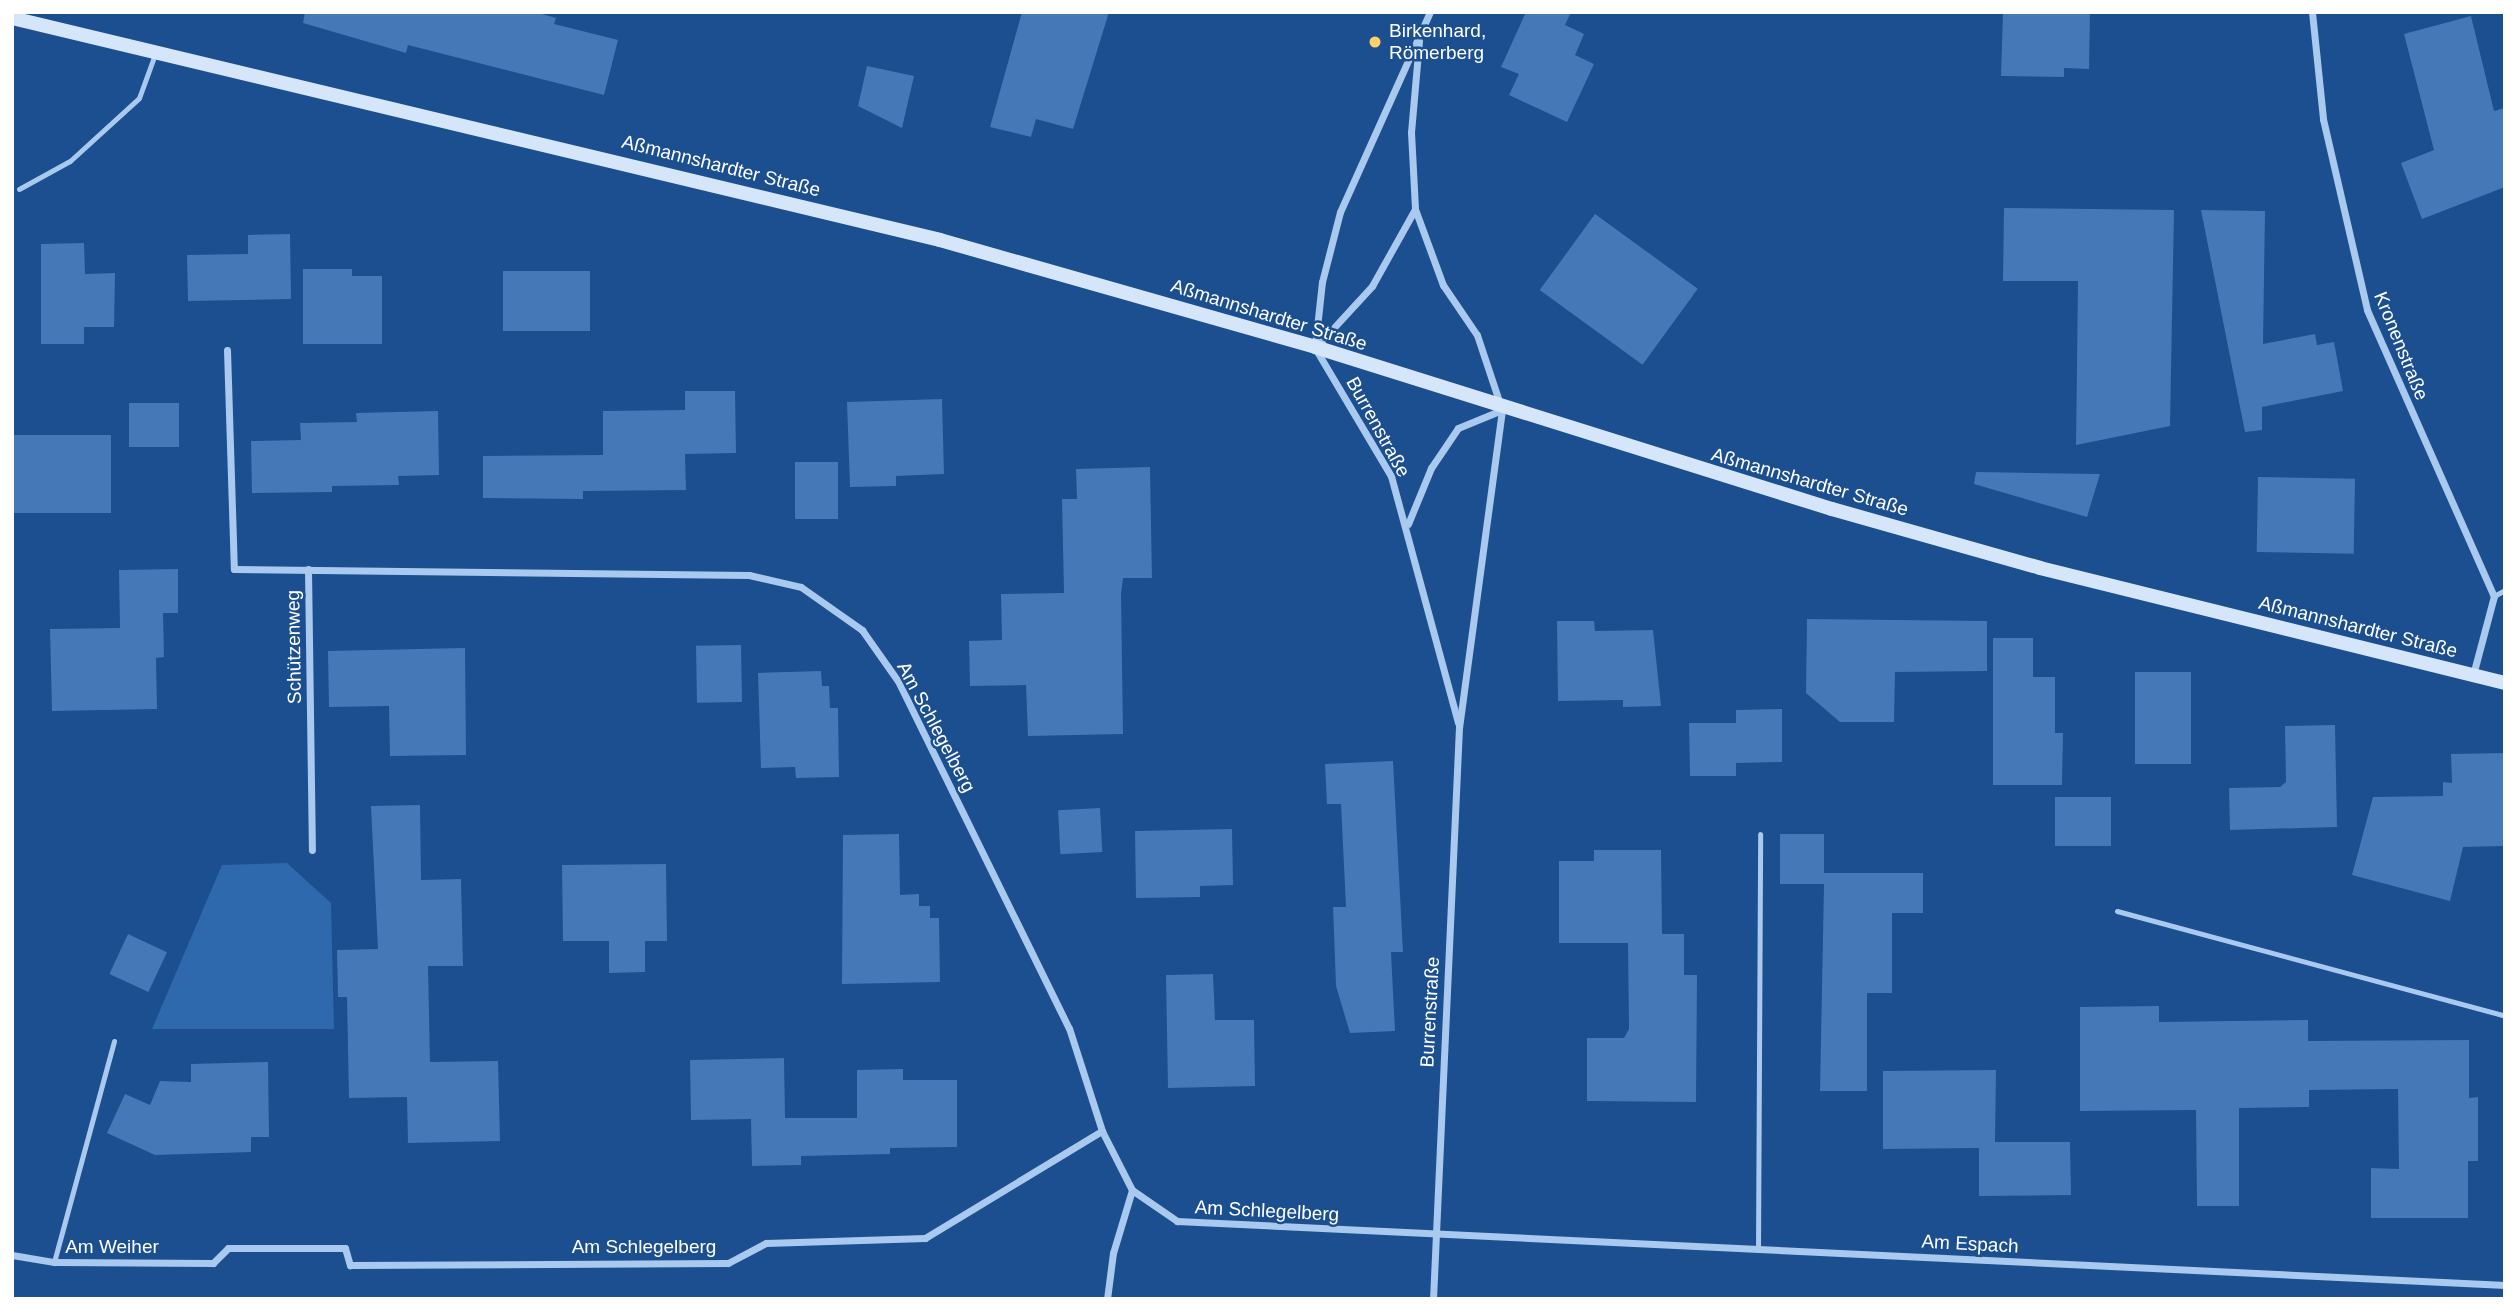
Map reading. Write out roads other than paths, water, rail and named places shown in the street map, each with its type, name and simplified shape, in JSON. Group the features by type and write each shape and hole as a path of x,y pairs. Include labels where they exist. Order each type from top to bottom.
{"main road":[{"name":"Aßmannshardter Straße","path":"12,18 772,198 1315,347 1502,410 2040,568 2505,683"}],"street":[{"path":"1315,347 1322,282 1340,212 1430,12"},
{"name":"Kronenstraße","path":"2312,12 2323,119 2347,239 2367,310 2494,596"},
{"path":"1419,41 1411,132 1415,209 1443,285 1476,335 1502,410"},
{"path":"1315,347 1372,286 1415,209"},
{"name":"Burrenstraße","path":"1315,347 1391,476 1407,525 1459,727"},
{"name":"Schützenweg","path":"227,350 234,569 309,569 312,850"},
{"name":"Burrenstraße","path":"1407,525 1431,468 1458,428 1502,410 1459,727 1433,1299"},
{"name":"Am Schlegelberg","path":"309,569 749,575 801,587 833,605 862,630 898,681 1069,1028 1102,1131 1132,1190 1177,1221 1434,1236"},
{"path":"2473,675 2494,596"},
{"name":"Am Schlegelberg","path":"213,1263 228,1248 345,1248 350,1265 728,1263 766,1244 925,1238 1102,1131"},
{"path":"1107,1299 1113,1253 1132,1190"},
{"name":"Am Espach","path":"1434,1236 2505,1285"},
{"name":"Am Weiher","path":"12,1255 54,1262 213,1263"}],"lane":[{"path":"19,189 70,161 139,98 155,54"},
{"path":"2494,596 2505,590"},
{"path":"1758,1250 1760,834"},
{"path":"2116,911 2505,1016"},
{"path":"54,1262 74,1172 114,1041"}],"place":[{"name":"Birkenhard, Römerberg","path":"1375,42"}]}
